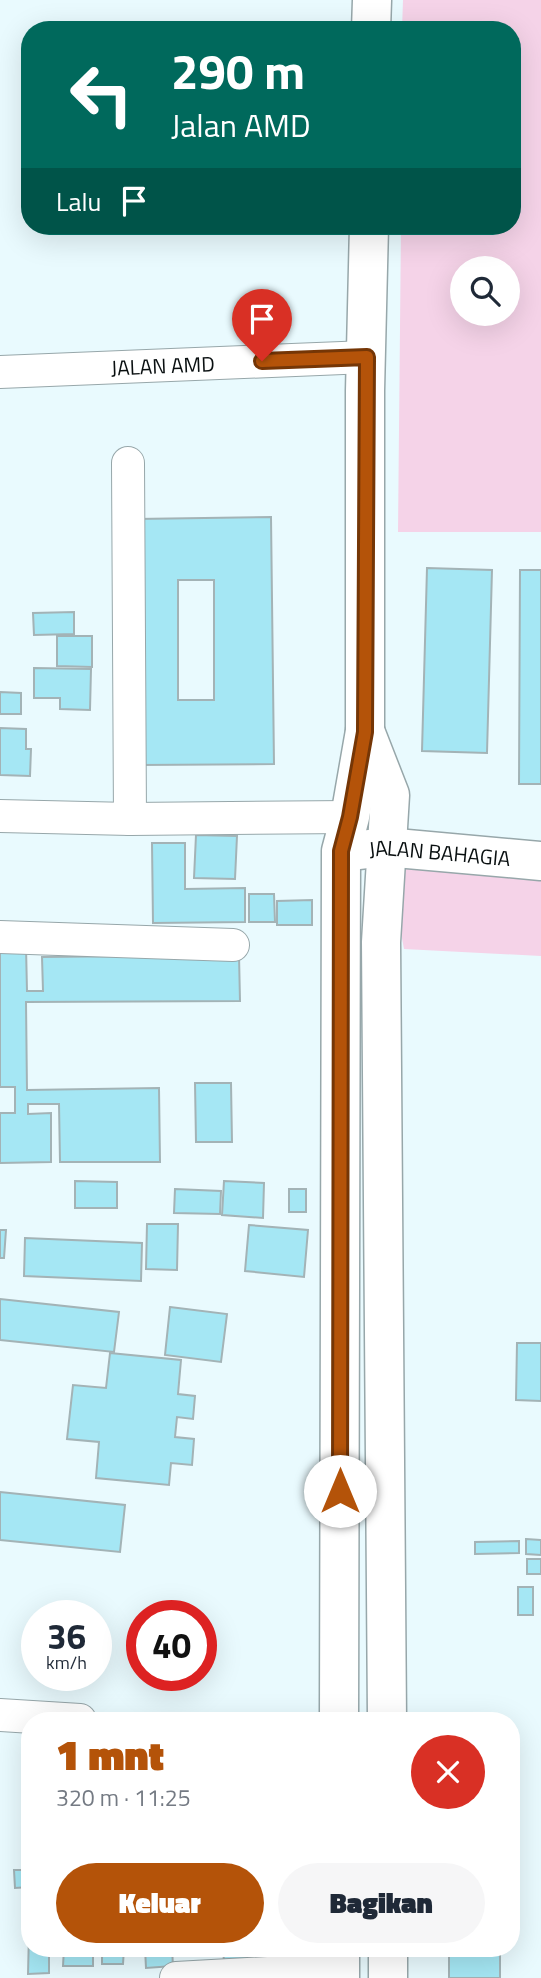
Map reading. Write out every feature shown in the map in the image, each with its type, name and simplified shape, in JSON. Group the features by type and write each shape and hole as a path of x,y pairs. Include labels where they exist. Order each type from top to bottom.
{"street":[{"path":"371,21 372,0"},
{"path":"339,1712 345,834 365,732 369,235"},
{"name":"JALAN AMD","path":"0,372 367,357"},
{"path":"128,463 130,819"},
{"path":"365,732 390,795 385,847 382,956 387,1712"},
{"path":"0,816 130,819 345,834"},
{"name":"JALAN BAHAGIA","path":"345,834 385,847 541,861"},
{"path":"0,937 233,945"},
{"path":"0,1715 21,1716"},
{"path":"388,1957 388,1978"},
{"path":"176,1978 340,1965"}],"shaded area":[{"path":"403,0 541,0 541,532 398,532 401,235 521,235 521,21 402,21"},
{"path":"385,847 541,858 541,956 404,949"}],"building":[{"path":"271,517 274,764 139,765 136,519","holes":["178,580 214,580 214,700 178,700"]},
{"path":"427,568 492,570 487,753 422,751"},
{"path":"520,570 541,570 541,784 519,784"},
{"path":"74,612 74,634 34,635 33,613"},
{"path":"57,636 92,636 92,667 57,666"},
{"path":"34,668 91,669 90,710 60,709 60,698 34,698"},
{"path":"0,692 21,693 21,714 0,714"},
{"path":"0,728 26,729 26,749 31,749 30,776 0,775"},
{"path":"196,835 237,836 235,879 194,878"},
{"path":"152,843 185,843 185,889 245,888 245,922 153,923"},
{"path":"249,894 274,894 275,922 249,922"},
{"path":"312,900 312,925 277,925 277,901"},
{"path":"0,947 26,947 27,991 43,991 42,957 239,955 240,1001 26,1002 27,1090 159,1088 160,1162 60,1162 59,1104 28,1104 28,1114 51,1113 51,1162 0,1163 0,1113 15,1113 15,1087 0,1087"},
{"path":"195,1083 231,1083 232,1142 196,1142"},
{"path":"75,1181 117,1182 117,1208 75,1208"},
{"path":"224,1181 264,1183 263,1218 222,1215"},
{"path":"175,1189 221,1191 220,1214 174,1213"},
{"path":"289,1189 306,1189 306,1212 289,1212"},
{"path":"147,1224 178,1224 177,1270 146,1269"},
{"path":"249,1225 308,1230 304,1277 245,1271"},
{"path":"0,1230 6,1230 4,1258 0,1258"},
{"path":"25,1238 142,1243 141,1281 24,1276"},
{"path":"0,1299 119,1312 114,1352 0,1340"},
{"path":"170,1307 227,1314 221,1362 165,1355"},
{"path":"517,1343 541,1343 541,1401 516,1400"},
{"path":"110,1353 181,1360 178,1394 195,1396 193,1419 177,1417 175,1437 194,1439 192,1465 171,1463 169,1485 96,1478 99,1442 67,1439 73,1385 106,1388"},
{"path":"0,1492 125,1505 120,1552 0,1540"},
{"path":"526,1539 541,1540 541,1555 526,1554"},
{"path":"519,1541 519,1553 475,1554 475,1542"},
{"path":"527,1559 541,1559 541,1574 527,1574"},
{"path":"518,1587 533,1587 533,1615 518,1615"},
{"path":"14,1870 21,1870 21,1888 15,1888"},
{"path":"28,1957 49,1957 49,1973 28,1974"},
{"path":"64,1957 93,1957 93,1966 63,1966"},
{"path":"102,1957 123,1957 123,1964 102,1964"},
{"path":"145,1957 172,1957 173,1966 146,1968"},
{"path":"224,1957 256,1957 256,1960 224,1962"},
{"path":"273,1957 314,1957 314,1961 273,1962"},
{"path":"449,1957 500,1957 500,1978 449,1978"}],"route":[{"path":"262,361 367,357 365,732 350,817 341,851 340,1491"}]}
